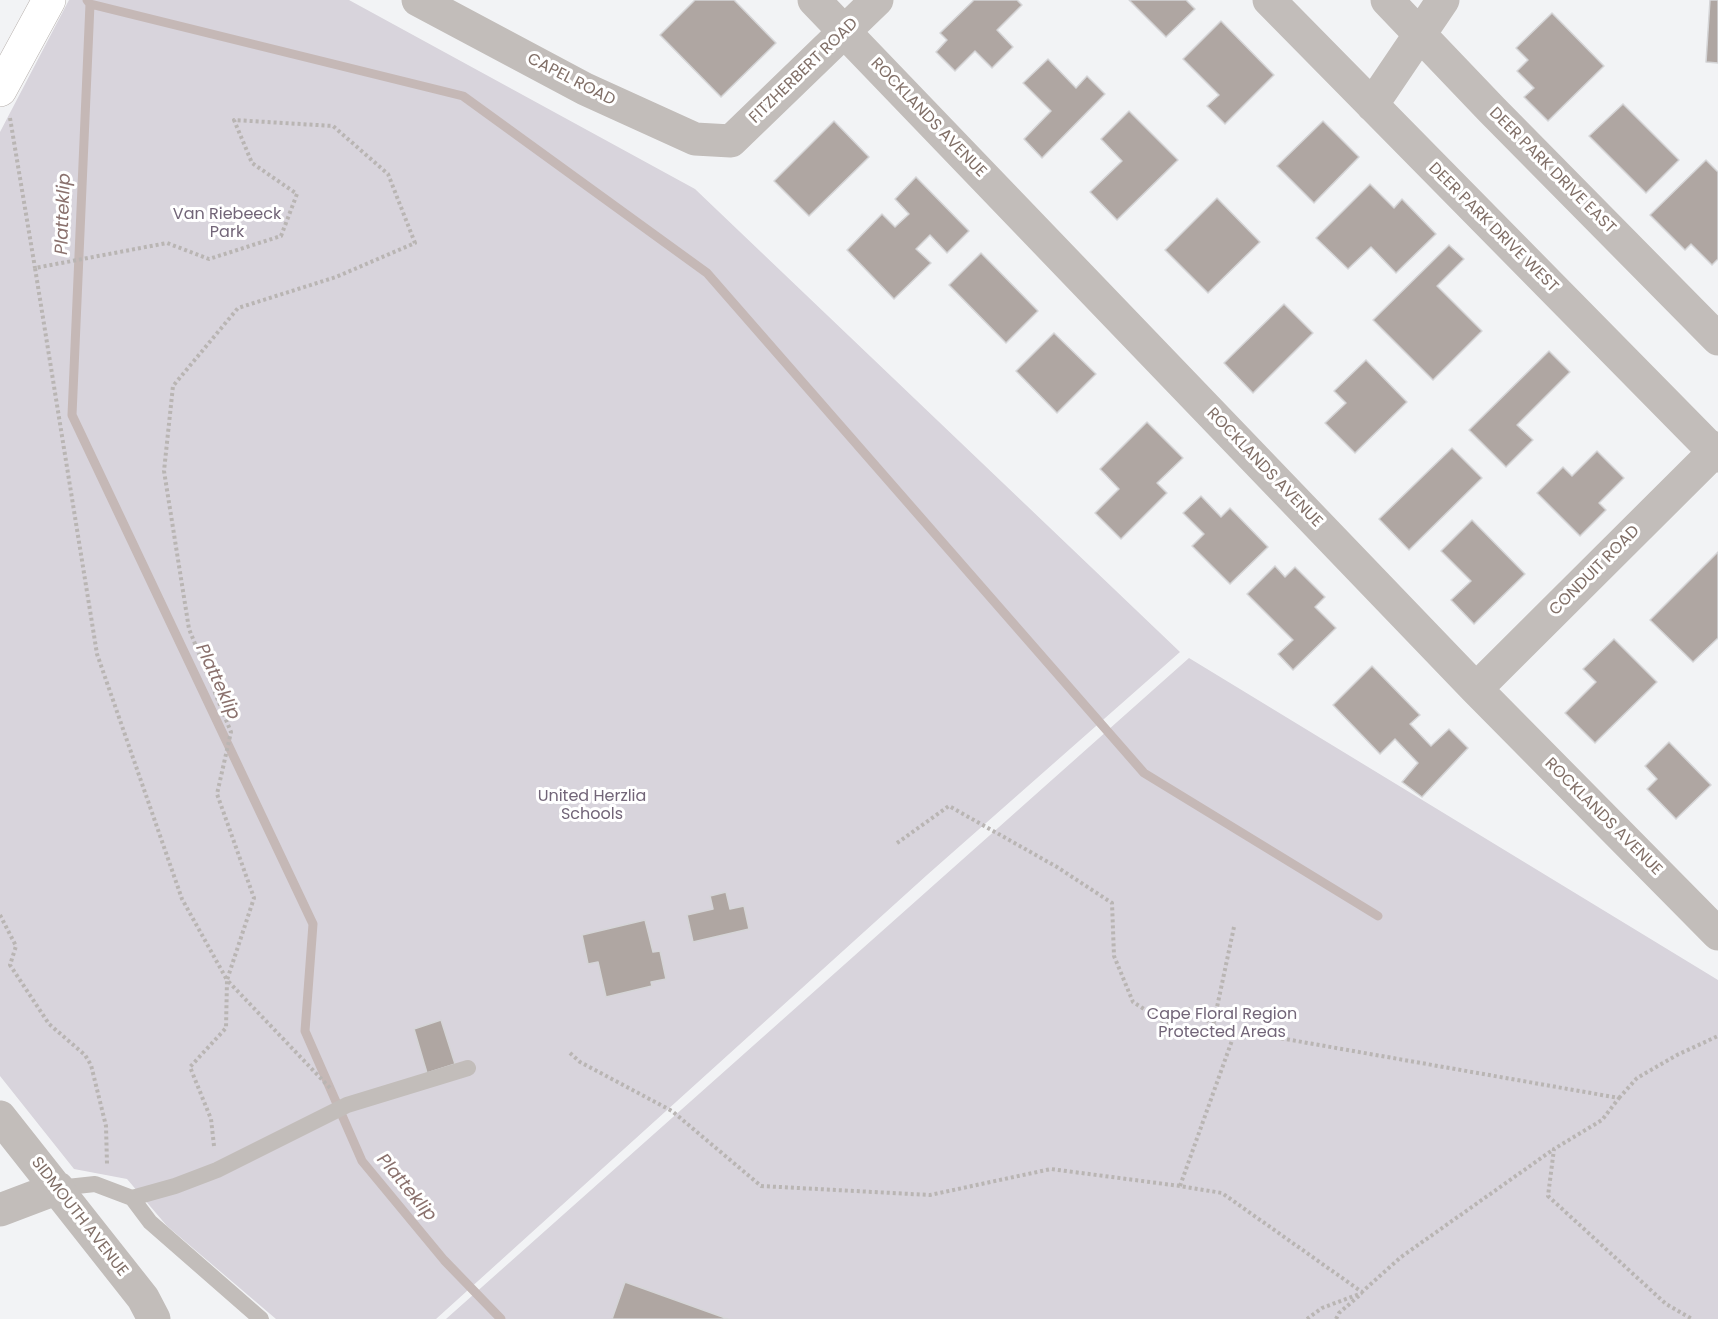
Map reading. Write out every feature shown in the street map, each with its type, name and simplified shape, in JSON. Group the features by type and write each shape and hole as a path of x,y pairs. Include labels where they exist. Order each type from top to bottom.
{"street":[{"path":"2,86 49,0"},
{"name":"CAPEL ROAD","path":"418,0 585,89 695,139 731,141"},
{"name":"ROCKLANDS AVENUE","path":"814,0 1476,689 1718,934"},
{"name":"FITZHERBERT ROAD","path":"731,141 878,0"},
{"name":"DEER PARK DRIVE WEST","path":"1269,0 1717,452"},
{"name":"DEER PARK DRIVE EAST","path":"1388,0 1492,110 1718,339"},
{"path":"1372,105 1443,0"},
{"name":"CONDUIT ROAD","path":"1476,689 1717,452"},
{"name":"SIDMOUTH AVENUE","path":"0,1117 143,1298 154,1319"},
{"path":"0,1210 58,1188"}],"lane":[{"path":"132,1198 175,1186 217,1170 347,1106 468,1068"},
{"path":"58,1188 95,1184 132,1198 150,1222 261,1319"}],"path":[{"path":"2,86 35,267 97,654 182,899 227,980 347,1106"},
{"path":"35,267 167,243 209,259 281,236 297,194 252,164 234,120 333,126 388,174 415,243 336,277 238,308 173,386 164,471 189,628 231,732 217,794 254,898 227,980 226,1028 190,1067 211,1119 217,1170"},
{"path":"897,843 949,806 1057,867 1112,903 1114,956 1133,1002 1169,1025 1174,1013 1196,1008 1213,1026 1235,1032 1618,1098"},
{"path":"0,915 16,946 10,965 49,1024 85,1055 91,1065 106,1126 107,1189"},
{"path":"1213,1026 1234,927"},
{"path":"1180,1186 1235,1032"},
{"path":"1336,1319 1339,1313 1401,1257 1554,1149 1602,1120 1637,1078 1677,1055 1718,1036"},
{"path":"570,1053 580,1062 672,1111 761,1186 930,1195 1051,1169 1180,1186 1222,1194 1362,1293"},
{"path":"1554,1149 1548,1196 1666,1304 1692,1319"},
{"path":"1307,1319 1323,1308 1362,1293"}],"green space":[{"name":"Van Riebeeck Park","path":"69,0 349,0 695,189 1180,652 927,875 436,1319 276,1319 167,1226 127,1179 74,1169 0,1076 0,132"},
{"name":"Cape Floral Region Protected Areas","path":"1189,658 1718,980 1718,1319 446,1319"}],"building":[{"path":"695,0 734,0 776,43 721,97 660,35"},
{"path":"974,0 1017,0 1022,5 997,30 1013,47 992,68 975,51 955,71 936,52 947,40 940,33"},
{"path":"1129,0 1186,0 1195,9 1166,37"},
{"path":"1710,0 1718,0 1718,63 1706,62"},
{"path":"1552,13 1604,66 1548,121 1524,97 1534,88 1517,71 1528,60 1516,48"},
{"path":"1221,21 1274,75 1225,124 1207,106 1219,95 1183,59"},
{"path":"1048,59 1076,88 1087,76 1105,94 1042,158 1024,139 1051,111 1023,83"},
{"path":"1623,104 1679,160 1646,193 1589,136"},
{"path":"1129,111 1178,160 1117,220 1090,192 1122,161 1101,139"},
{"path":"834,121 869,157 809,216 774,181"},
{"path":"1323,121 1359,157 1314,203 1277,166"},
{"path":"1706,160 1718,172 1718,259 1712,265 1691,244 1685,250 1650,215"},
{"path":"916,177 969,231 947,253 930,235 916,249 931,263 894,299 847,250 882,214 895,227 909,214 895,199"},
{"path":"1370,184 1394,208 1402,199 1436,234 1396,273 1371,247 1348,269 1316,238"},
{"path":"1217,198 1260,242 1208,293 1165,250"},
{"path":"1449,245 1464,259 1437,286 1482,331 1433,380 1373,320"},
{"path":"981,253 1038,311 1006,343 949,285"},
{"path":"1284,304 1313,333 1253,393 1224,363"},
{"path":"1054,333 1096,374 1057,413 1016,371"},
{"path":"1549,351 1570,372 1517,425 1533,440 1506,467 1469,430"},
{"path":"1366,360 1407,402 1355,453 1325,423 1346,403 1334,391"},
{"path":"1147,422 1183,458 1157,483 1167,493 1121,539 1095,513 1119,489 1100,469"},
{"path":"1452,448 1482,478 1409,550 1379,519"},
{"path":"1597,451 1624,478 1599,503 1606,510 1580,536 1537,493 1563,467 1572,476"},
{"path":"1201,496 1221,517 1230,508 1268,547 1230,584 1192,546 1204,534 1183,513"},
{"path":"1472,520 1525,574 1474,624 1451,600 1471,581 1441,551"},
{"path":"1718,552 1718,638 1693,662 1650,620"},
{"path":"1275,566 1285,577 1295,567 1325,597 1315,607 1336,628 1293,670 1278,654 1293,640 1247,594"},
{"path":"1614,639 1657,682 1595,743 1565,713 1596,682 1583,669"},
{"path":"1372,666 1420,715 1410,724 1431,746 1449,729 1468,748 1422,797 1402,782 1418,763 1395,739 1380,754 1333,705"},
{"path":"1669,742 1711,785 1676,819 1647,789 1657,779 1645,766"},
{"path":"726,892 730,909 744,906 749,929 693,942 687,915 713,909 710,896"},
{"path":"645,920 653,952 660,951 666,979 651,982 652,986 606,997 598,962 588,964 582,935"},
{"path":"441,1020 455,1064 427,1073 414,1029"},
{"path":"625,1282 728,1319 612,1319"}],"waterway":[{"name":"Platteklip","path":"87,0 90,4 72,415 313,924 305,1031 362,1161 444,1260 501,1319"},
{"path":"90,4 463,96 707,273 1144,773 1378,916"}],"park label":[{"name":"United Herzlia Schools","path":"592,806"}]}
